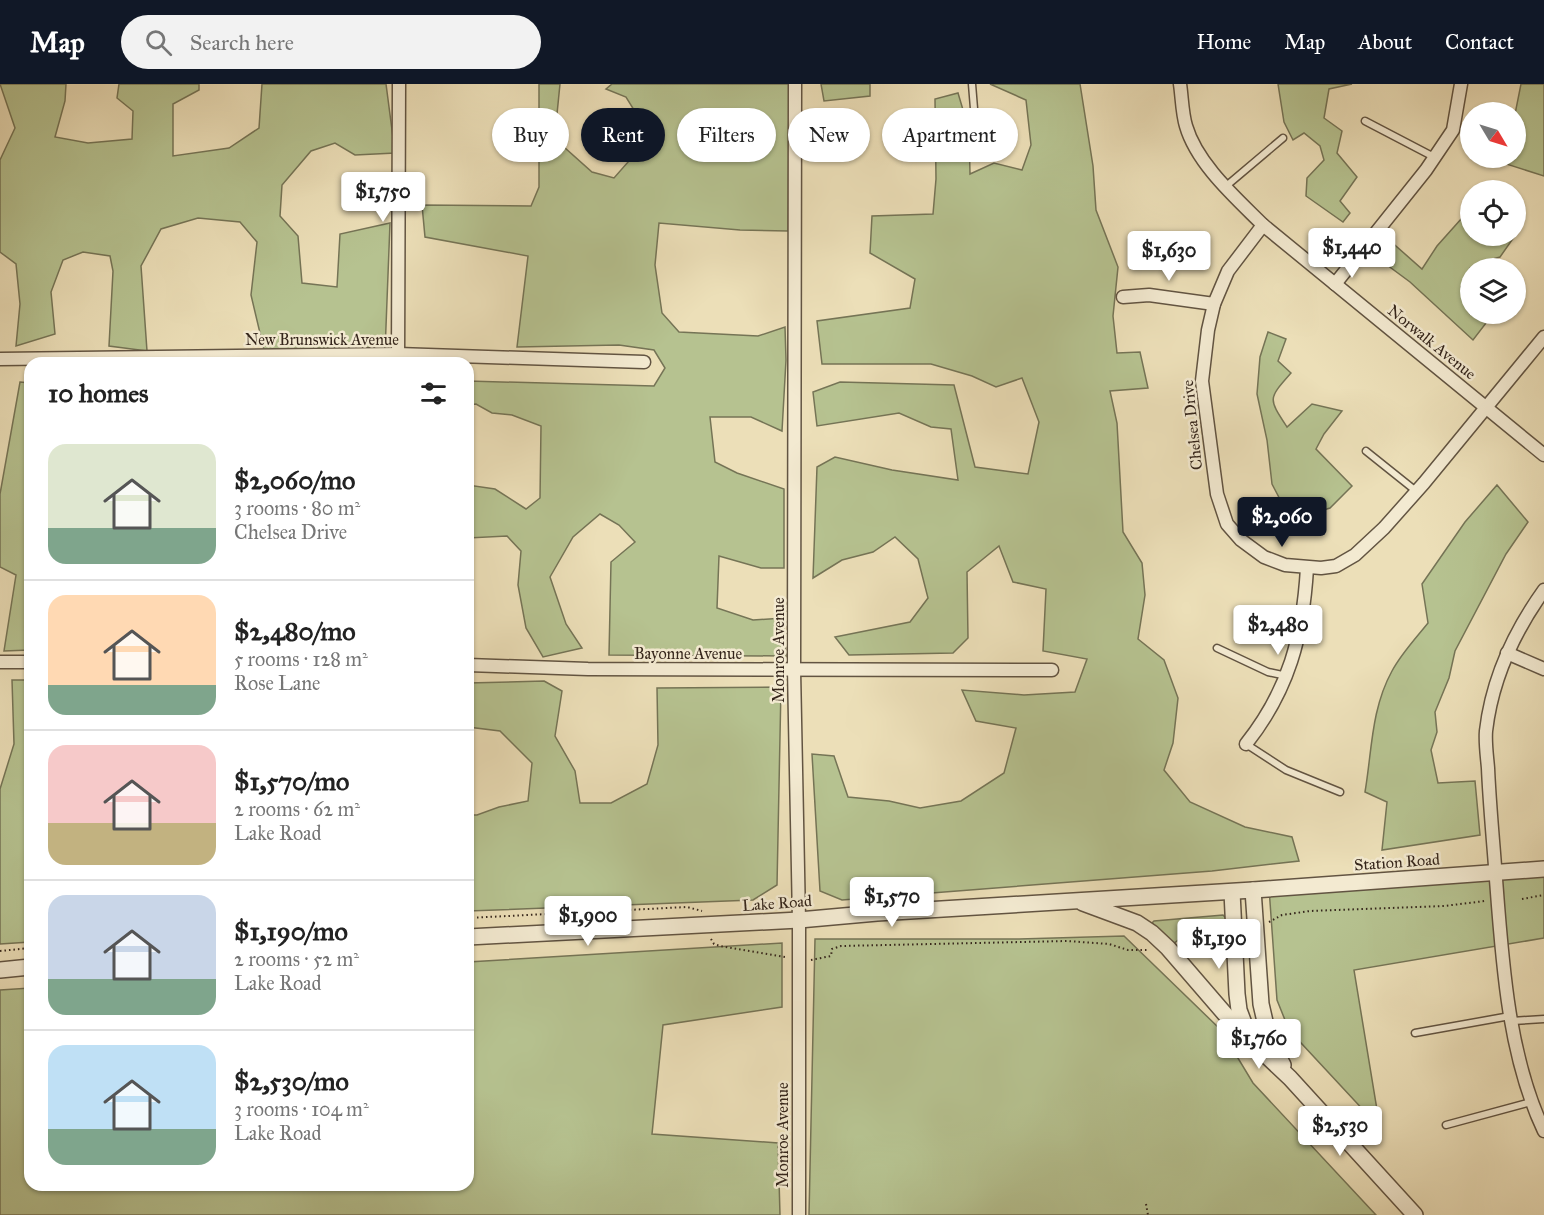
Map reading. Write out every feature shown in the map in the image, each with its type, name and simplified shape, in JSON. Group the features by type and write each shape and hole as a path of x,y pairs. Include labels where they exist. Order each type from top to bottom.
{"street":[{"path":"398,357 399,84"},
{"name":"Monroe Avenue","path":"795,84 794,670 799,921 799,1215"},
{"name":"Norwalk Avenue","path":"1180,84 1186,126 1199,154 1226,187 1263,225 1544,455"},
{"path":"1335,284 1435,158 1453,129 1461,84"},
{"name":"Chelsea Drive","path":"1263,225 1228,271 1214,304 1208,330 1202,381 1216,494 1227,524 1241,540 1264,557 1285,565 1321,568 1336,566 1355,555 1384,528 1544,337"},
{"path":"1123,297 1149,295 1214,304"},
{"name":"New Brunswick Avenue","path":"0,359 24,359"},
{"name":"New Brunswick Avenue","path":"474,360 644,362"},
{"path":"1246,744 1258,730 1287,677 1294,656 1305,600 1306,568"},
{"path":"1544,590 1533,605 1507,653 1496,680 1486,733 1496,872 1511,1018 1525,1084 1544,1131"},
{"path":"1507,653 1544,669"},
{"path":"0,662 24,662"},
{"name":"Bayonne Avenue","path":"474,665 588,669 1052,670"},
{"name":"Station Road","path":"1253,890 1544,869"},
{"path":"1253,890 1263,1019 1269,1039 1290,1078"},
{"name":"Lake Road","path":"474,937 799,921 889,912 1253,890"},
{"path":"1232,892 1237,994 1239,1010 1250,1039"},
{"path":"1074,900 1137,923 1152,933 1168,948 1237,1029 1290,1078 1415,1215"},
{"path":"0,970 24,968"}],"lane":[{"path":"972,84 974,108"},
{"path":"1365,121 1435,158"},
{"path":"1226,187 1283,138"},
{"path":"1366,451 1416,491"},
{"path":"1217,648 1268,672 1287,677"},
{"path":"1246,744 1286,770 1340,792"},
{"path":"1414,1033 1511,1018 1544,1019"},
{"path":"1446,1125 1531,1102"}],"path":[{"path":"1522,899 1544,895"},
{"path":"1265,925 1282,915 1310,911 1443,906 1485,901"},
{"path":"474,918 687,907 704,912"},
{"path":"1176,946 1188,934 1199,928 1211,925 1227,927"},
{"path":"710,934 714,944 720,946 788,958"},
{"path":"809,960 831,956 832,949 841,946 951,942 1067,940 1109,944 1128,950 1149,950"},
{"path":"0,951 24,949"},
{"path":"1146,1204 1148,1215"}],"green space":[{"path":"0,84 66,84 65,101 55,137 88,143 132,139 133,111 117,98 119,84 199,84 199,90 173,104 173,156 229,148 259,128 262,84 386,84 395,153 355,155 335,143 311,151 282,185 280,216 298,236 302,283 337,287 340,234 390,223 385,352 264,350 251,295 257,242 240,222 198,218 161,229 141,266 147,351 109,346 113,271 110,256 83,252 63,260 51,292 55,334 16,346 20,304 16,264 0,252 0,160 15,128"},
{"path":"539,84 560,84 558,108 539,108"},
{"path":"612,84 789,84 788,231 740,230 659,223 655,265 662,313 679,332 758,336 785,327 786,360 782,431 751,417 710,417 715,462 737,473 784,489 784,568 761,568 719,556 717,608 753,620 783,618 786,656 609,655 611,562 635,542 619,525 600,514 573,537 550,577 566,624 582,648 543,657 526,628 518,585 521,551 507,536 474,538 474,486 495,489 526,509 540,498 541,426 512,415 492,413 474,404 474,381 654,386 665,368 654,350 619,345 517,347 528,256 425,237 422,205 531,206 539,187 539,162 569,162 569,151 592,172 614,178 628,162 665,162 665,108 633,108 626,97 606,89"},
{"path":"821,84 870,84 870,96 824,101"},
{"path":"990,84 1080,84 1093,166 1096,210 1118,267 1113,316 1117,353 1140,352 1148,388 1110,391 1117,423 1123,532 1142,563 1145,595 1138,639 1164,660 1178,698 1173,743 1164,770 1190,802 1245,827 1292,837 1299,861 1212,871 842,900 820,891 812,754 834,756 848,797 889,801 920,808 961,801 1004,773 1016,728 976,721 962,690 1024,695 1075,692 1087,659 1043,651 1046,589 1013,582 999,546 967,572 968,638 953,653 849,655 835,637 910,622 928,598 918,559 895,537 873,552 842,560 813,578 817,467 835,457 892,470 958,480 951,429 931,427 899,413 817,426 813,392 840,382 954,385 975,467 1028,474 1039,422 1022,378 996,387 972,376 931,364 822,364 817,321 910,308 915,279 870,253 872,216 933,214 936,162 970,162 970,174 994,163 1022,170 1031,145 1026,100"},
{"path":"1278,84 1352,84 1329,89 1324,118 1342,131 1337,153 1357,177 1340,201 1350,213 1343,222 1306,196 1307,178 1324,160 1320,146 1304,133 1293,140 1284,122"},
{"path":"1521,84 1544,84 1544,176 1519,168 1526,168 1526,102 1517,102"},
{"path":"958,93 962,108 935,108 935,99"},
{"path":"1460,220 1460,246 1508,246 1500,257 1496,258 1460,258 1460,324 1485,324 1473,340 1410,282 1375,256 1388,239 1422,269 1437,246"},
{"path":"1268,332 1286,339 1278,361 1291,373 1278,388 1273,399 1276,410 1287,427 1312,404 1342,411 1324,434 1316,449 1352,486 1330,508 1307,515 1284,507 1272,484 1267,440 1257,394 1260,357"},
{"path":"20,382 24,382 24,650 4,651 16,575 0,567 0,494"},
{"path":"1497,485 1528,522 1506,554 1455,651 1449,678 1435,712 1437,732 1431,750 1438,783 1475,781 1480,835 1382,850 1387,802 1365,792 1373,730 1380,700 1396,665 1428,623 1422,584 1465,522"},
{"path":"12,680 24,680 24,942 0,944 0,789 14,744"},
{"path":"544,681 562,691 555,736 575,771 580,803 611,803 647,784 658,745 657,688 781,687 777,885 753,900 474,911 474,815 528,801 532,763 500,731 474,728 474,683"},
{"path":"1544,868 1544,938 1354,970 1380,1128 1289,1030 1277,1000 1269,888"},
{"path":"1223,915 1226,922 1205,923 1195,927 1173,944 1152,923 1154,921"},
{"path":"1124,936 1221,1030 1253,1083 1376,1215 809,1215 815,939 1019,939"},
{"path":"782,943 782,1007 663,1025 652,1134 778,1143 780,1215 0,1215 0,990 24,988 24,1191 474,1191 474,962"}]}
